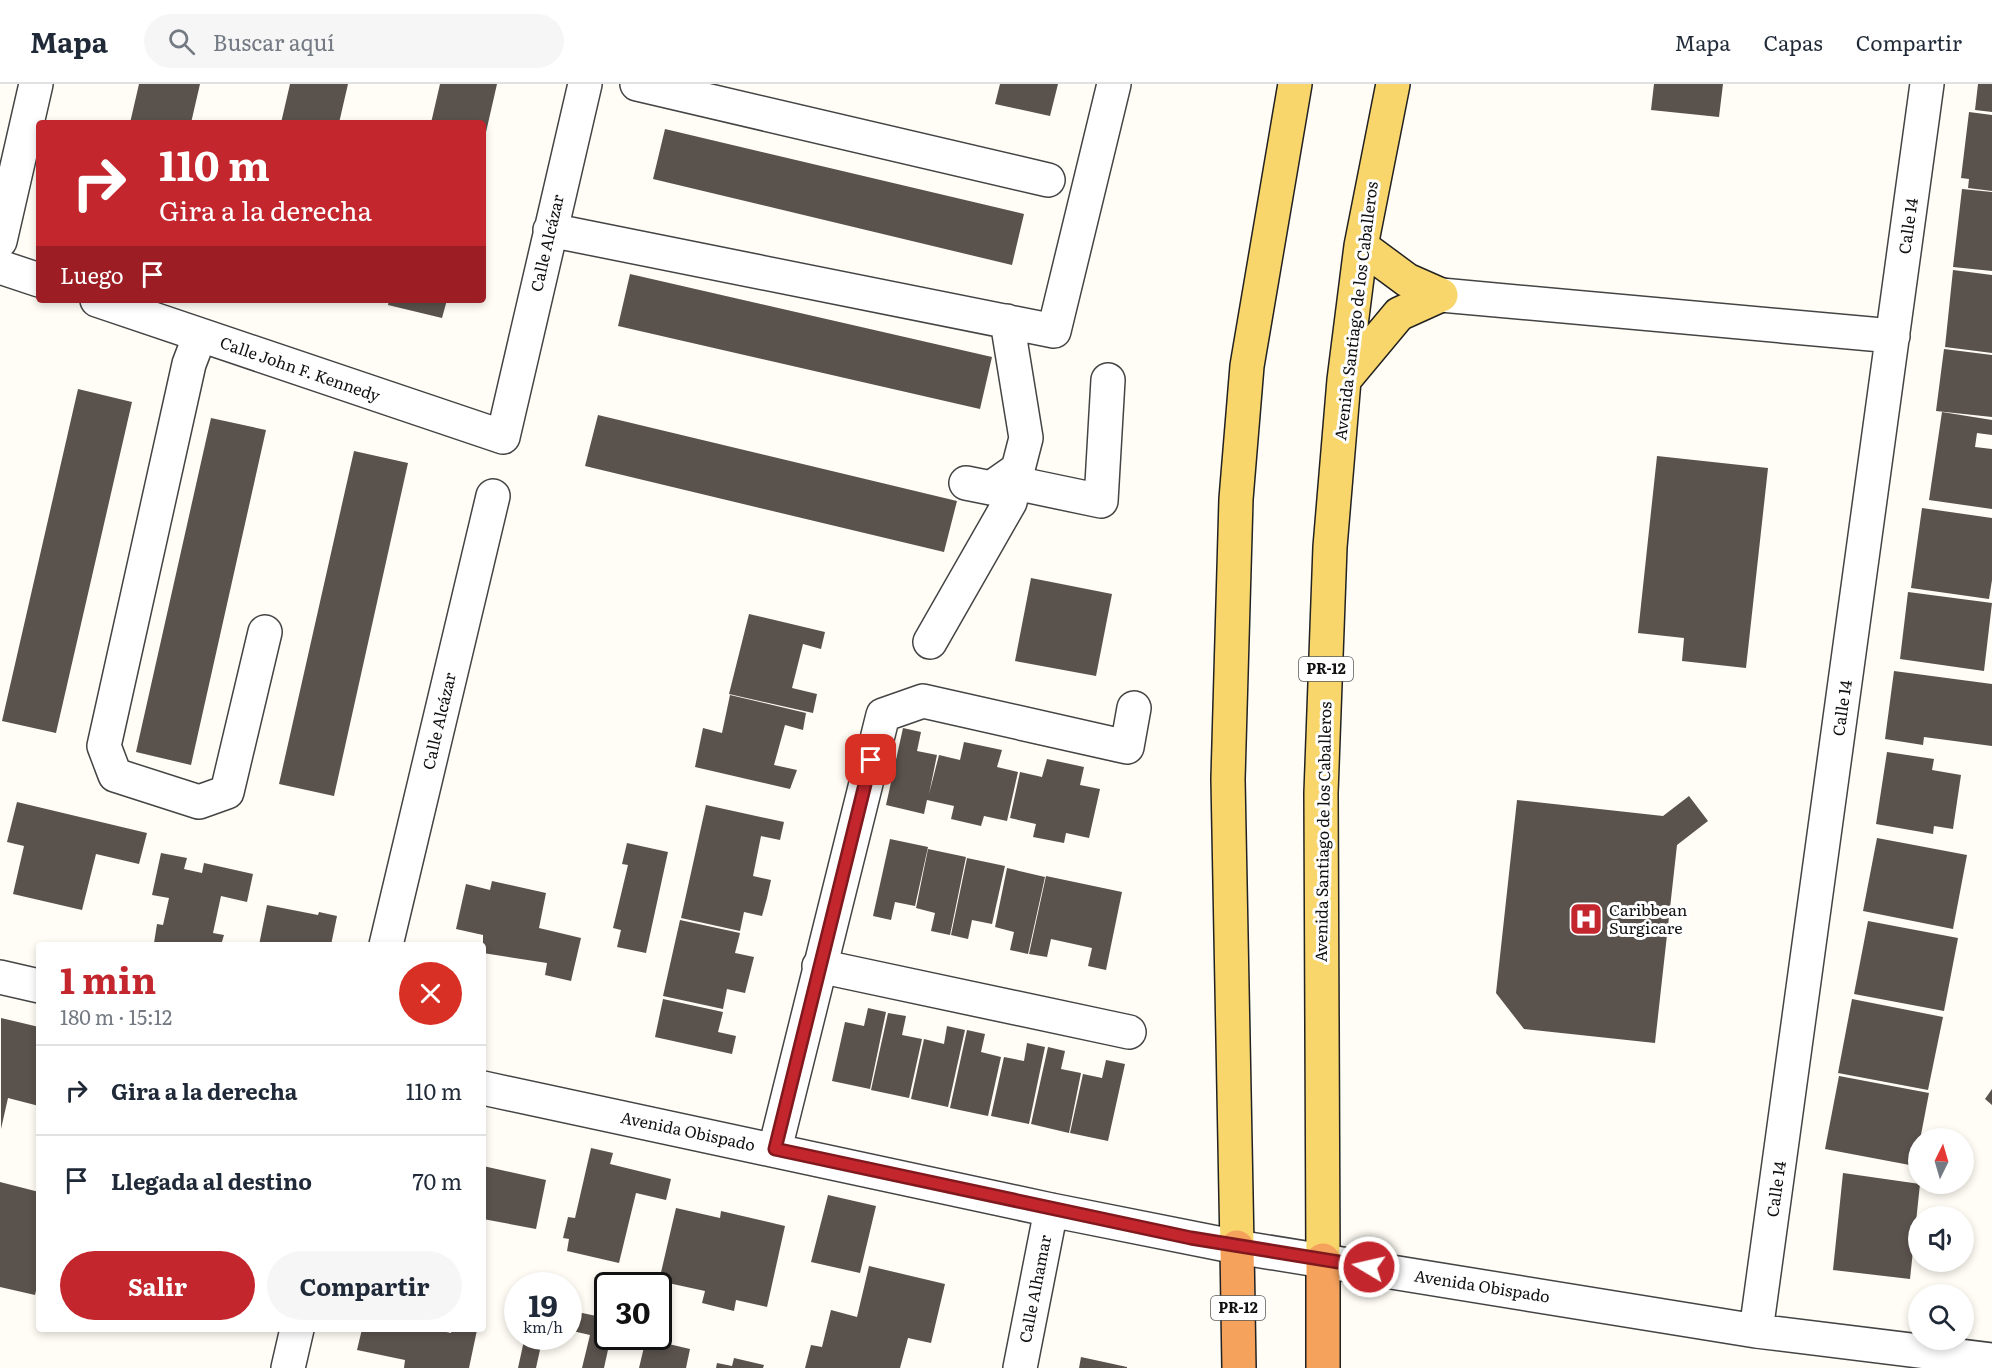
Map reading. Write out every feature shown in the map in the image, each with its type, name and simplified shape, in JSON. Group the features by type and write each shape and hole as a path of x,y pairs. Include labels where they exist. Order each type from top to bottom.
{"highway":[{"name":"PR-12","path":"1237,1247 1239,1368"},
{"name":"Avenida Santiago de los Caballeros","path":"1323,1260 1323,1368"}],"main road":[{"name":"PR-12","path":"1237,1247 1228,779 1236,499 1247,366 1295,84"},
{"name":"Avenida Santiago de los Caballeros","path":"1323,1260 1321,794 1330,547 1344,380 1361,246 1393,84"},
{"path":"1361,246 1407,280 1441,296"},
{"path":"1344,380 1399,314 1441,296"}],"street":[{"path":"0,241 36,84"},
{"name":"Calle Alcázar","path":"502,437 585,84"},
{"path":"637,84 1048,180"},
{"path":"550,230 1054,331 1114,84"},
{"name":"Calle 14","path":"1756,1331 1928,84"},
{"path":"0,267 36,279"},
{"path":"1441,296 1893,336"},
{"name":"Calle John F. Kennedy","path":"106,303 502,437"},
{"path":"930,642 1010,502 1017,476 1026,438 1007,321"},
{"path":"200,335 189,364 104,746 115,775 199,802 227,792 265,632"},
{"path":"966,483 991,488 1017,476 1101,501 1108,380"},
{"name":"Calle Alcázar","path":"387,942 493,496"},
{"path":"775,1149 883,715 923,701 1127,747 1134,708"},
{"path":"819,966 1129,1032"},
{"path":"0,977 36,985"},
{"name":"Avenida Obispado","path":"486,1089 1051,1210 1237,1247 1756,1331 1992,1360"},
{"name":"Calle Alhamar","path":"1020,1368 1051,1210"},
{"path":"288,1368 296,1332"}],"building":[{"path":"139,84 200,84 192,120 131,120"},
{"path":"290,84 348,84 340,120 282,120"},
{"path":"440,84 497,84 486,132 486,120 432,120"},
{"path":"1000,84 1058,84 1050,116 995,104"},
{"path":"1654,84 1723,84 1719,117 1651,110"},
{"path":"1978,84 1992,84 1992,112 1975,110"},
{"path":"1969,112 1992,115 1992,191 1968,188 1969,179 1961,178"},
{"path":"665,129 1024,214 1012,265 653,179"},
{"path":"1962,189 1992,192 1992,271 1953,267"},
{"path":"1953,270 1992,275 1992,353 1945,347"},
{"path":"630,274 992,357 980,409 618,326"},
{"path":"388,303 446,303 442,318 388,305"},
{"path":"1944,349 1992,355 1992,417 1936,411"},
{"path":"78,389 132,402 56,733 2,721"},
{"path":"1942,412 1992,420 1992,435 1977,433 1975,447 1992,449 1992,509 1929,500"},
{"path":"598,415 957,501 944,552 585,466"},
{"path":"211,418 266,430 191,765 136,752"},
{"path":"354,451 408,463 334,796 279,784"},
{"path":"1657,456 1768,468 1746,668 1682,661 1684,638 1638,633"},
{"path":"1922,508 1992,518 1992,580 1989,599 1911,588"},
{"path":"1031,578 1112,594 1096,676 1015,661"},
{"path":"1908,592 1992,603 1984,671 1900,659"},
{"path":"749,614 825,632 821,649 803,644 792,688 817,694 813,713 729,694"},
{"path":"1894,671 1992,684 1992,746 1924,737 1923,745 1885,739"},
{"path":"730,695 806,713 803,730 785,725 774,765 797,770 790,789 695,767 703,728 722,733"},
{"path":"903,728 921,732 917,751 937,755 929,794 939,755 960,760 964,742 1002,750 997,767 1018,772 1007,821 984,816 981,826 951,819 954,806 927,800 924,814 886,805"},
{"path":"1887,752 1934,759 1932,770 1961,775 1953,829 1934,826 1933,834 1876,824"},
{"path":"1047,759 1084,767 1080,785 1100,789 1089,838 1066,833 1064,843 1033,837 1036,824 1010,818 1020,772 1042,777"},
{"name":"Caribbean Surgicare","path":"1689,796 1708,821 1677,845 1655,1043 1524,1029 1496,993 1517,800 1663,816"},
{"path":"17,802 147,833 139,864 96,854 82,910 13,894 24,846 7,842"},
{"path":"706,805 784,822 780,840 761,836 753,876 771,880 762,916 744,912 740,931 681,918"},
{"path":"1877,838 1967,855 1953,929 1863,911"},
{"path":"890,839 928,847 915,906 895,902 891,920 873,916"},
{"path":"627,843 668,852 646,953 617,947 621,930 613,928 628,865 622,864"},
{"path":"928,849 966,857 950,935 931,931 935,913 916,908"},
{"path":"161,853 187,858 184,869 202,873 204,863 253,874 247,902 221,896 213,933 224,935 222,942 154,942 157,924 163,925 169,898 152,895"},
{"path":"967,858 1005,866 992,924 972,920 968,939 951,935"},
{"path":"1007,868 1045,877 1028,954 1010,950 1014,932 995,927"},
{"path":"1046,876 1122,892 1106,970 1088,966 1092,948 1051,939 1047,957 1029,954"},
{"path":"492,881 546,893 539,928 581,938 571,981 545,975 547,963 486,953 486,942 483,942 483,935 456,929 466,884 490,890"},
{"path":"267,905 318,915 319,912 337,916 332,942 260,942"},
{"path":"680,920 740,933 735,953 754,957 745,993 727,989 723,1009 663,996"},
{"path":"1868,921 1958,938 1944,1011 1854,994"},
{"path":"663,999 723,1012 718,1032 736,1036 732,1054 655,1037"},
{"path":"1852,999 1943,1017 1928,1090 1838,1073"},
{"path":"868,1008 886,1012 870,1089 832,1081 845,1022 864,1026"},
{"path":"888,1013 906,1016 902,1035 922,1039 909,1098 871,1090"},
{"path":"1,1018 36,1026 36,1105 8,1098 1,1129"},
{"path":"947,1026 965,1030 948,1107 911,1099 924,1039 944,1044"},
{"path":"967,1030 985,1034 981,1052 1001,1057 988,1116 950,1108"},
{"path":"1027,1043 1045,1047 1029,1124 991,1116 1004,1057 1024,1061"},
{"path":"1048,1047 1065,1051 1061,1069 1081,1073 1069,1133 1031,1124"},
{"path":"1106,1060 1125,1064 1108,1141 1070,1133 1083,1074 1102,1078"},
{"path":"1839,1076 1929,1093 1922,1128 1908,1128 1908,1165 1825,1149"},
{"path":"1992,1089 1992,1105 1985,1099"},
{"path":"591,1148 613,1153 610,1164 671,1179 666,1200 636,1193 619,1263 567,1251 569,1239 563,1238 568,1217 575,1218"},
{"path":"486,1167 546,1180 536,1229 486,1220"},
{"path":"1843,1173 1908,1182 1908,1194 1919,1194 1918,1206 1908,1206 1908,1272 1911,1272 1910,1279 1833,1270"},
{"path":"0,1182 36,1191 36,1291 35,1295 0,1287"},
{"path":"828,1195 876,1206 860,1273 811,1262"},
{"path":"676,1208 720,1218 721,1211 785,1226 767,1307 736,1300 734,1311 702,1303 705,1291 672,1284 672,1272 661,1272"},
{"path":"869,1266 945,1284 931,1343 908,1338 900,1368 805,1368 811,1345 822,1347 831,1310 857,1317"},
{"path":"582,1313 594,1316 594,1350 608,1350 604,1368 582,1368 590,1335 582,1333"},
{"path":"361,1332 477,1332 469,1368 404,1368 405,1360 357,1350"},
{"path":"672,1345 690,1349 686,1368 639,1368 643,1350 672,1350"},
{"path":"522,1350 540,1350 536,1368 518,1368"},
{"path":"1081,1357 1127,1367 1127,1368 1079,1368"},
{"path":"734,1358 764,1365 763,1368 716,1368 717,1363 732,1366"}],"place":[{"name":"Caribbean Surgicare","path":"1586,919"}],"route":[{"path":"871,760 775,1149 1051,1210 1191,1238 1369,1267"}]}
